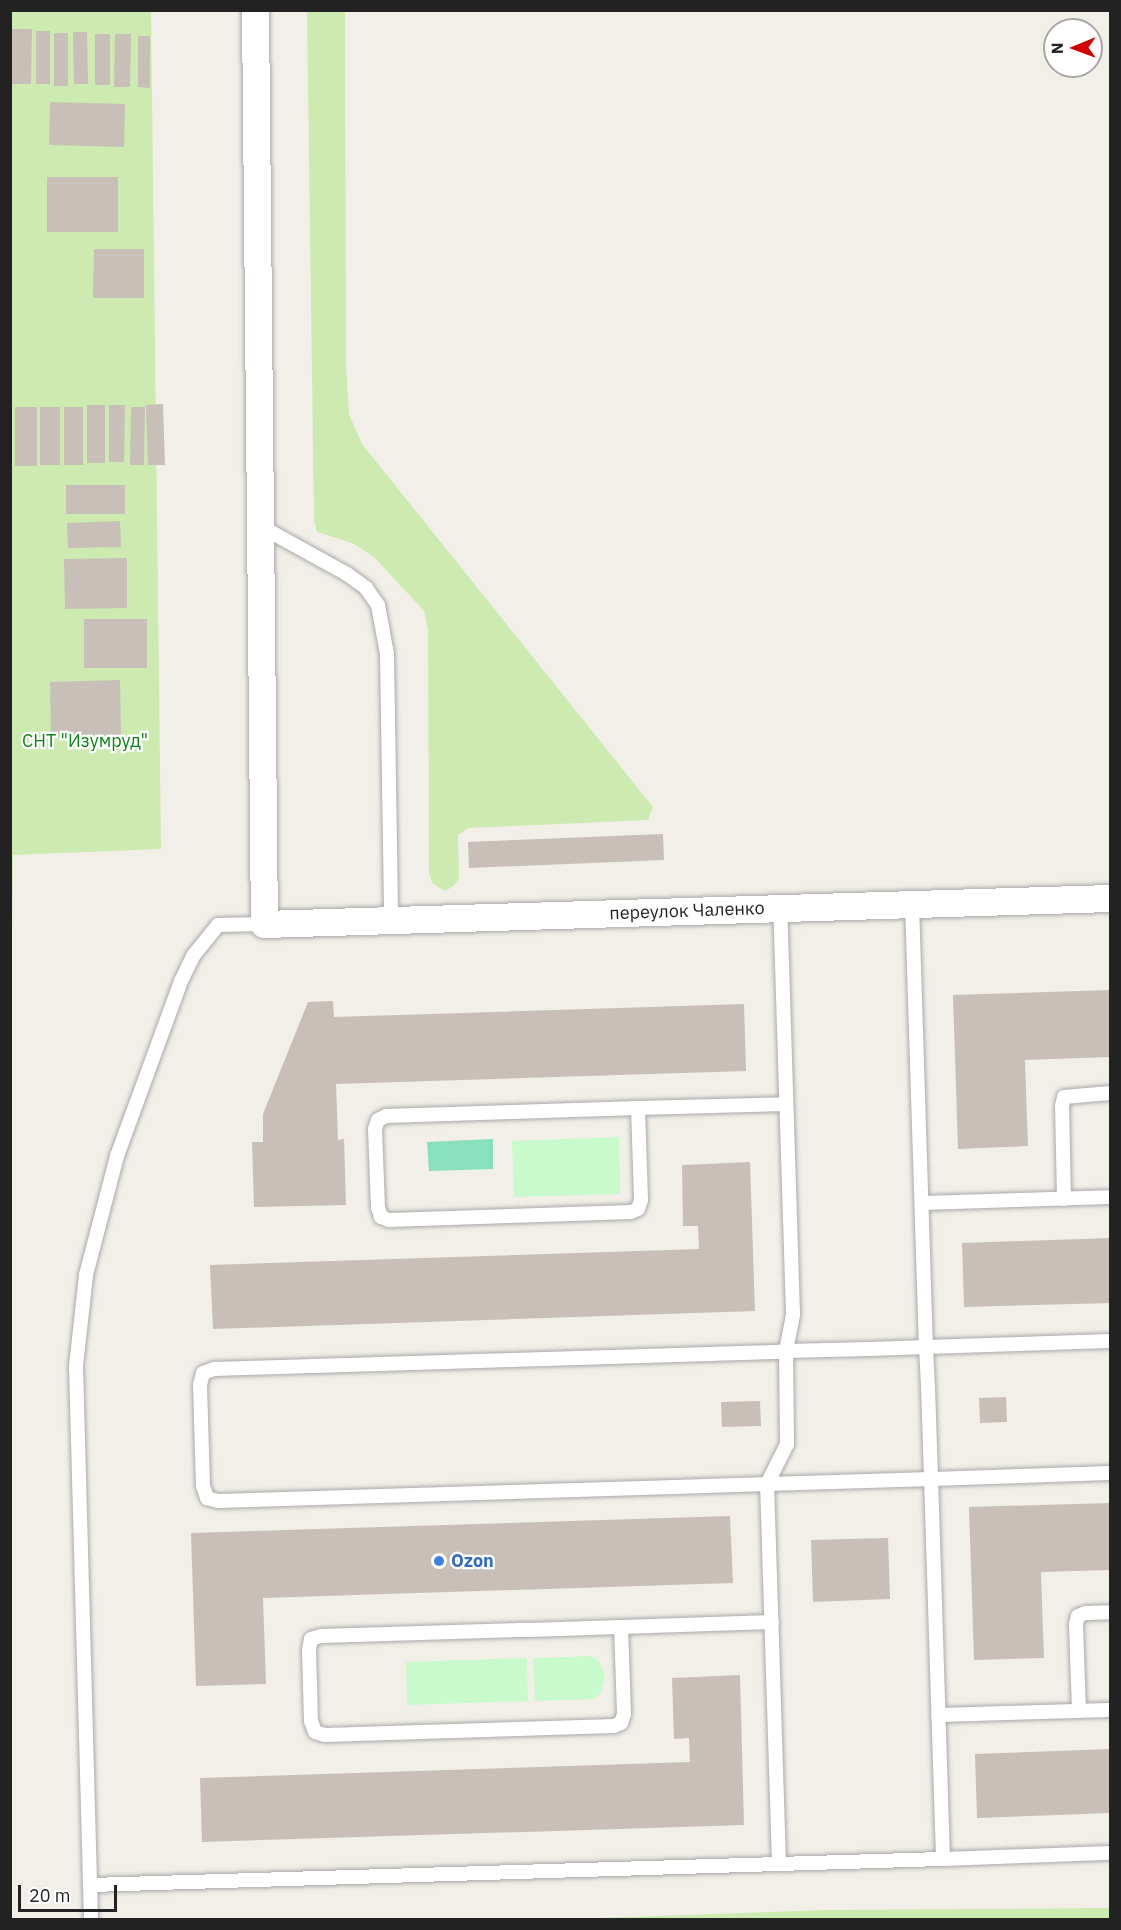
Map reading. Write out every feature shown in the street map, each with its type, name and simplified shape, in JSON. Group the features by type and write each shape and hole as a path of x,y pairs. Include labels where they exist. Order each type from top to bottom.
{"street":[{"path":"255,10 264,924"},
{"name":"переулок Чаленко","path":"264,924 1110,898"}],"lane":[{"path":"260,526 347,574 366,588 378,605 387,654 391,920"},
{"path":"912,904 943,1859"},
{"path":"779,1864 767,1484 787,1444 786,1352 793,1314 780,908"},
{"path":"91,1920 92,1885 76,1366 86,1275 117,1156 181,981 193,956 218,925 264,924"},
{"path":"1064,1199 1064,1097 1110,1093"},
{"path":"638,1108 641,1200 638,1209 631,1212 389,1220 381,1217 378,1207 375,1129 378,1120 386,1116 638,1108 786,1104"},
{"path":"922,1203 1110,1197"},
{"path":"1110,1341 214,1369 203,1372 200,1385 203,1486 207,1498 218,1501 1110,1473"},
{"path":"1079,1711 1078,1616 1086,1613 1110,1612"},
{"path":"621,1626 624,1714 621,1723 614,1726 325,1735 315,1732 311,1721 309,1650 311,1639 321,1636 621,1626 772,1622"},
{"path":"938,1715 1110,1710"},
{"path":"92,1885 1110,1853"}],"green space":[{"name":"СНТ \"Изумруд\"","path":"11,11 151,11 161,849 13,855 11,1037"},
{"path":"307,11 345,11 346,364 349,414 362,444 653,807 648,820 468,828 458,835 459,878 454,886 445,891 433,884 429,874 428,630 424,611 373,556 352,543 317,532 314,520"},
{"path":"619,1137 620,1194 514,1197 512,1141"},
{"path":"493,1139 493,1169 429,1171 427,1142"},
{"path":"591,1656 599,1661 605,1677 600,1694 593,1699 535,1701 533,1658"},
{"path":"527,1658 528,1701 407,1705 406,1662"},
{"path":"1110,1908 1110,1920 569,1919 826,1910"}],"building":[{"path":"11,29 32,29 31,84 10,84"},
{"path":"36,31 50,31 50,84 36,84"},
{"path":"73,32 87,32 88,84 74,84"},
{"path":"54,33 68,33 68,86 54,86"},
{"path":"95,34 110,34 110,85 95,85"},
{"path":"115,34 131,34 130,87 114,87"},
{"path":"138,36 150,36 150,88 138,87"},
{"path":"50,102 125,104 124,147 49,145"},
{"path":"47,177 118,177 118,232 47,232"},
{"path":"94,249 144,249 144,298 93,298"},
{"path":"163,404 165,465 148,465 146,405"},
{"path":"87,405 105,405 105,463 87,463"},
{"path":"109,405 125,405 124,462 109,462"},
{"path":"15,407 37,407 37,466 15,466"},
{"path":"40,407 60,407 60,465 40,465"},
{"path":"64,407 83,407 83,465 64,465"},
{"path":"131,407 145,407 144,465 130,465"},
{"path":"66,485 125,485 125,514 66,514"},
{"path":"120,521 121,547 68,548 67,523"},
{"path":"127,558 127,608 65,609 64,559"},
{"path":"84,619 147,619 147,668 84,668"},
{"path":"120,680 121,735 51,737 50,682"},
{"path":"663,834 664,860 469,868 468,842"},
{"path":"1110,990 1110,1057 1025,1060 1028,1146 958,1149 953,995"},
{"path":"333,1001 334,1017 744,1004 746,1071 336,1084 338,1140 344,1139 346,1205 254,1207 252,1142 263,1142 263,1114 308,1002"},
{"path":"750,1162 755,1311 213,1329 210,1265 699,1249 698,1226 683,1226 682,1165"},
{"path":"1110,1238 1110,1303 964,1307 962,1243"},
{"path":"1006,1397 1007,1422 980,1423 979,1398"},
{"path":"760,1401 761,1426 722,1427 721,1402"},
{"path":"1110,1503 1110,1570 1041,1572 1044,1658 974,1660 969,1507"},
{"path":"730,1516 733,1583 263,1598 266,1684 196,1686 191,1533"},
{"path":"888,1538 890,1599 813,1602 811,1540"},
{"path":"740,1675 744,1825 202,1842 200,1778 690,1762 689,1738 674,1739 672,1678"},
{"path":"1110,1749 1110,1813 977,1818 975,1754"}],"place":[{"name":"Ozon","path":"439,1561"}]}
